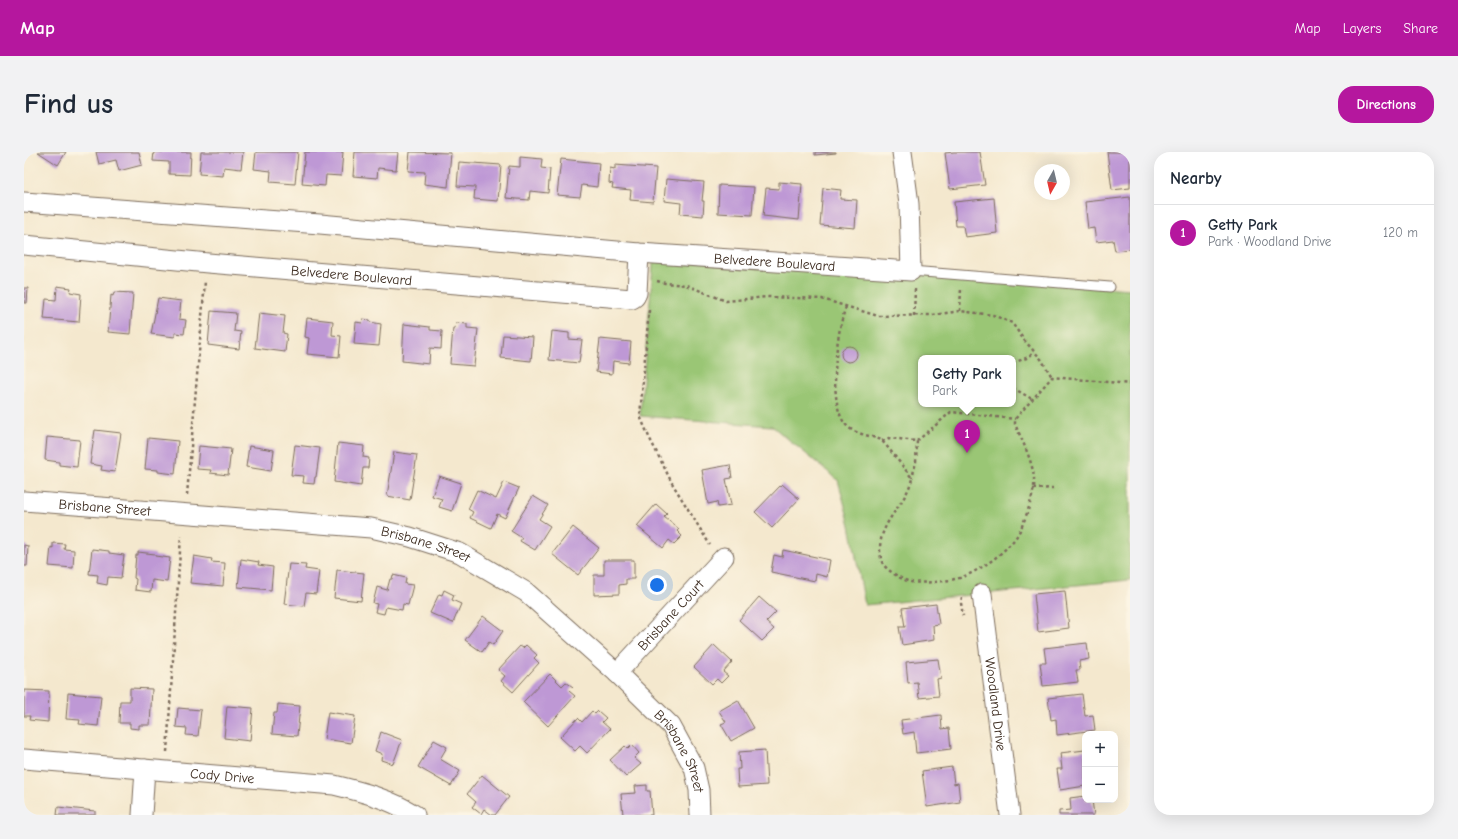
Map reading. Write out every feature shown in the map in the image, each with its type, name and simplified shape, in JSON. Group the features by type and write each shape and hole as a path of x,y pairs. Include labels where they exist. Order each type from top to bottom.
{"street":[{"path":"902,152 909,204 913,277"},
{"name":"Belvedere Boulevard","path":"24,202 320,224 913,277"},
{"name":"Belvedere Boulevard","path":"24,245 208,263 632,299 637,293 639,252"},
{"name":"Brisbane Street","path":"24,501 370,528 410,536 460,553 526,592 617,673 671,726 694,768 699,790 700,815"},
{"name":"Brisbane Court","path":"617,673 724,557"},
{"name":"Woodland Drive","path":"982,594 1010,815"},
{"name":"Cody Drive","path":"24,759 334,785 365,792 390,802 415,815"},
{"path":"142,815 145,769"}],"lane":[{"path":"913,277 962,275 1110,288"}],"path":[{"path":"187,496 205,280 208,263"},
{"path":"960,311 962,275"},
{"path":"913,277 914,316"},
{"path":"652,279 665,283 686,285 726,301 767,297 822,299 878,316 914,316 960,311 993,315 1012,323 1024,340 1041,359 1052,378"},
{"path":"846,307 841,319 837,341 835,385 838,409 847,426 860,434 882,440 889,438 917,441 951,412 1015,419"},
{"path":"649,308 640,416 672,483 709,544 724,557"},
{"path":"1016,362 1029,357 1034,352"},
{"path":"917,441 916,462 910,489 890,516 882,535 880,549 882,563 897,576 911,582 943,581 963,577 996,558 1015,540 1026,516 1033,489 1031,461 1015,424 1015,419 1052,378"},
{"path":"1052,378 1130,384"},
{"path":"1016,390 1032,399"},
{"path":"882,440 912,478"},
{"path":"1033,489 1053,488"},
{"path":"167,752 181,536"}],"green space":[{"path":"654,254 1130,289 1130,580 865,605 850,525 838,480 772,426 640,416"}],"building":[{"path":"38,152 66,152 58,165"},
{"path":"96,152 139,152 142,165 119,171 116,160 99,164"},
{"path":"154,152 191,152 190,175 169,174 169,162 153,161"},
{"path":"201,152 243,152 241,169 224,167 223,176 199,174"},
{"path":"256,152 298,152 295,184 270,182 271,171 254,169"},
{"path":"305,152 343,152 341,176 326,175 325,186 302,184"},
{"path":"355,152 398,152 396,170 378,168 377,178 353,176"},
{"path":"410,152 451,153 448,187 424,184 425,172 408,171"},
{"path":"815,152 836,152 836,153 815,155"},
{"path":"980,152 985,185 950,189 945,153"},
{"path":"1107,152 1130,152 1130,188 1112,190"},
{"path":"520,157 542,159 541,168 550,169 548,193 530,191 529,200 506,198 509,166 520,167"},
{"path":"561,159 599,163 597,187 582,185 580,197 557,195"},
{"path":"459,162 501,165 498,201 474,199 475,187 457,186"},
{"path":"615,165 656,168 653,202 630,200 631,190 612,188 613,184 609,183 610,168 615,169"},
{"path":"666,179 704,182 702,201 704,201 703,216 680,214 681,203 664,201"},
{"path":"779,182 802,184 799,220 763,216 766,188 779,189"},
{"path":"719,185 754,187 752,215 718,213"},
{"path":"823,188 841,190 840,199 857,200 855,228 820,225"},
{"path":"1130,197 1130,249 1115,251 1113,240 1096,242 1094,228 1088,229 1085,202"},
{"path":"994,198 997,233 965,237 963,226 956,226 954,202"},
{"path":"57,286 71,288 70,292 81,294 79,322 44,319 46,299 56,300"},
{"path":"24,288 28,288 27,303 24,303"},
{"path":"114,292 133,293 130,334 108,332 111,295 113,296"},
{"path":"158,298 181,301 179,319 186,320 184,334 175,333 175,337 151,334"},
{"path":"211,311 236,313 234,331 241,332 239,349 208,345"},
{"path":"259,313 285,316 283,333 287,334 285,352 255,348"},
{"path":"307,318 333,321 332,335 341,336 339,357 307,354 309,338 305,337"},
{"path":"363,319 381,324 379,346 354,344 356,322 362,323"},
{"path":"456,323 467,324 467,328 478,329 474,366 450,364 453,328 455,328"},
{"path":"404,324 430,327 430,330 442,331 441,349 430,348 429,364 402,361"},
{"path":"552,331 569,333 569,339 582,340 579,363 549,360"},
{"path":"503,335 533,337 531,361 501,358"},
{"path":"600,339 631,342 629,363 613,361 612,374 596,372"},
{"path":"846,346 852,346 857,351 855,360 852,362 846,362 841,357 841,351"},
{"path":"95,430 121,433 115,472 101,470 102,466 90,464"},
{"path":"47,437 80,440 77,467 59,465 59,462 45,460"},
{"path":"148,438 178,441 175,474 145,469"},
{"path":"338,443 364,446 363,457 369,458 368,468 363,468 361,486 334,482"},
{"path":"295,445 320,448 314,484 303,483 304,476 291,475"},
{"path":"199,446 231,449 228,475 210,473 211,470 197,469"},
{"path":"249,446 274,450 271,471 246,467"},
{"path":"394,452 417,455 410,500 387,496"},
{"path":"730,465 732,478 726,479 731,505 718,507 717,502 708,504 702,470"},
{"path":"439,476 461,483 452,511 439,507 442,499 432,496"},
{"path":"504,482 519,488 505,518 497,514 491,528 470,518 473,512 468,509 477,490 496,499"},
{"path":"782,484 799,499 772,528 755,512"},
{"path":"533,496 548,505 539,519 550,526 535,550 520,541 522,538 511,531"},
{"path":"656,504 667,514 664,517 679,529 677,531 682,536 674,544 669,540 663,548 637,526"},
{"path":"573,527 599,548 578,575 552,554"},
{"path":"53,543 65,544 64,549 74,550 73,568 49,566 51,547 53,548"},
{"path":"24,545 28,546 27,566 24,566"},
{"path":"92,549 124,555 121,578 108,577 107,585 97,583 98,575 89,574"},
{"path":"783,550 830,560 827,577 816,574 815,581 771,572 774,555 782,557"},
{"path":"138,552 170,558 167,582 152,580 151,592 135,590 136,579 134,578 136,555 138,555"},
{"path":"194,556 212,559 211,562 225,563 223,586 190,583"},
{"path":"241,559 259,562 258,565 273,567 271,590 238,587"},
{"path":"604,560 634,560 634,579 626,579 626,584 619,585 619,594 594,595 594,575 604,575"},
{"path":"289,564 306,565 305,569 319,571 316,594 306,593 304,606 284,604"},
{"path":"337,570 364,573 361,601 334,598"},
{"path":"393,575 406,578 405,584 413,585 408,605 403,604 402,610 386,607 384,614 375,612 377,604 373,603 377,587 387,590 390,579 392,579"},
{"path":"444,590 454,595 452,600 461,604 453,623 430,613 439,594 442,595"},
{"path":"1065,591 1069,628 1038,632 1034,594"},
{"path":"759,597 776,612 766,622 774,629 762,641 739,620"},
{"path":"936,604 939,624 933,625 934,640 902,645 899,627 905,627 902,608"},
{"path":"483,616 503,631 493,645 489,642 482,652 465,640"},
{"path":"1087,643 1089,659 1079,661 1080,670 1076,670 1078,682 1043,686 1040,663 1046,663 1044,648"},
{"path":"526,645 537,655 534,658 539,663 513,692 501,681 505,676 498,670 520,646 523,648"},
{"path":"714,645 732,662 723,672 728,676 721,683 717,679 712,684 694,667"},
{"path":"938,659 941,678 937,679 939,696 919,698 917,682 908,683 906,662"},
{"path":"550,674 562,686 566,682 573,687 569,691 575,696 548,726 523,702"},
{"path":"130,688 152,689 150,725 139,725 139,729 130,728 130,723 119,723 120,701 130,701"},
{"path":"24,690 49,691 48,722 29,720 30,716 24,716"},
{"path":"68,693 101,696 98,726 79,724 80,720 66,719"},
{"path":"1082,694 1085,716 1093,715 1095,730 1057,735 1056,719 1051,720 1048,698"},
{"path":"738,700 754,728 731,741 721,724 726,722 719,711"},
{"path":"278,704 300,706 297,736 272,734 274,713 277,713"},
{"path":"227,706 253,708 250,741 224,738"},
{"path":"178,708 201,710 198,736 186,735 187,728 176,727"},
{"path":"592,711 595,714 598,711 606,718 602,722 610,729 587,753 580,746 575,751 560,737 578,718 582,722"},
{"path":"328,712 355,716 351,743 324,739"},
{"path":"941,715 942,729 949,728 951,749 916,753 914,732 903,734 901,720"},
{"path":"381,732 402,740 393,764 381,760 382,754 375,751"},
{"path":"434,740 447,747 440,759 460,771 451,786 418,767"},
{"path":"632,745 639,753 634,758 641,764 626,777 610,760 625,746 628,749"},
{"path":"765,750 767,785 738,787 737,769 740,769 739,752"},
{"path":"1082,750 1082,786 1060,790 1057,769 1062,769 1060,753"},
{"path":"952,767 954,784 958,783 960,802 927,807 922,771"},
{"path":"482,775 509,797 495,815 492,815 484,809 481,814 472,807 476,802 467,794"},
{"path":"647,785 647,791 650,791 652,815 623,815 621,794 636,793 635,786"},
{"path":"1082,796 1082,803 1092,803 1094,815 1059,815 1059,811 1071,810 1070,798"},
{"path":"58,807 95,811 95,815 57,815"}],"place":[{"name":"Getty Park","path":"967,453"}]}
